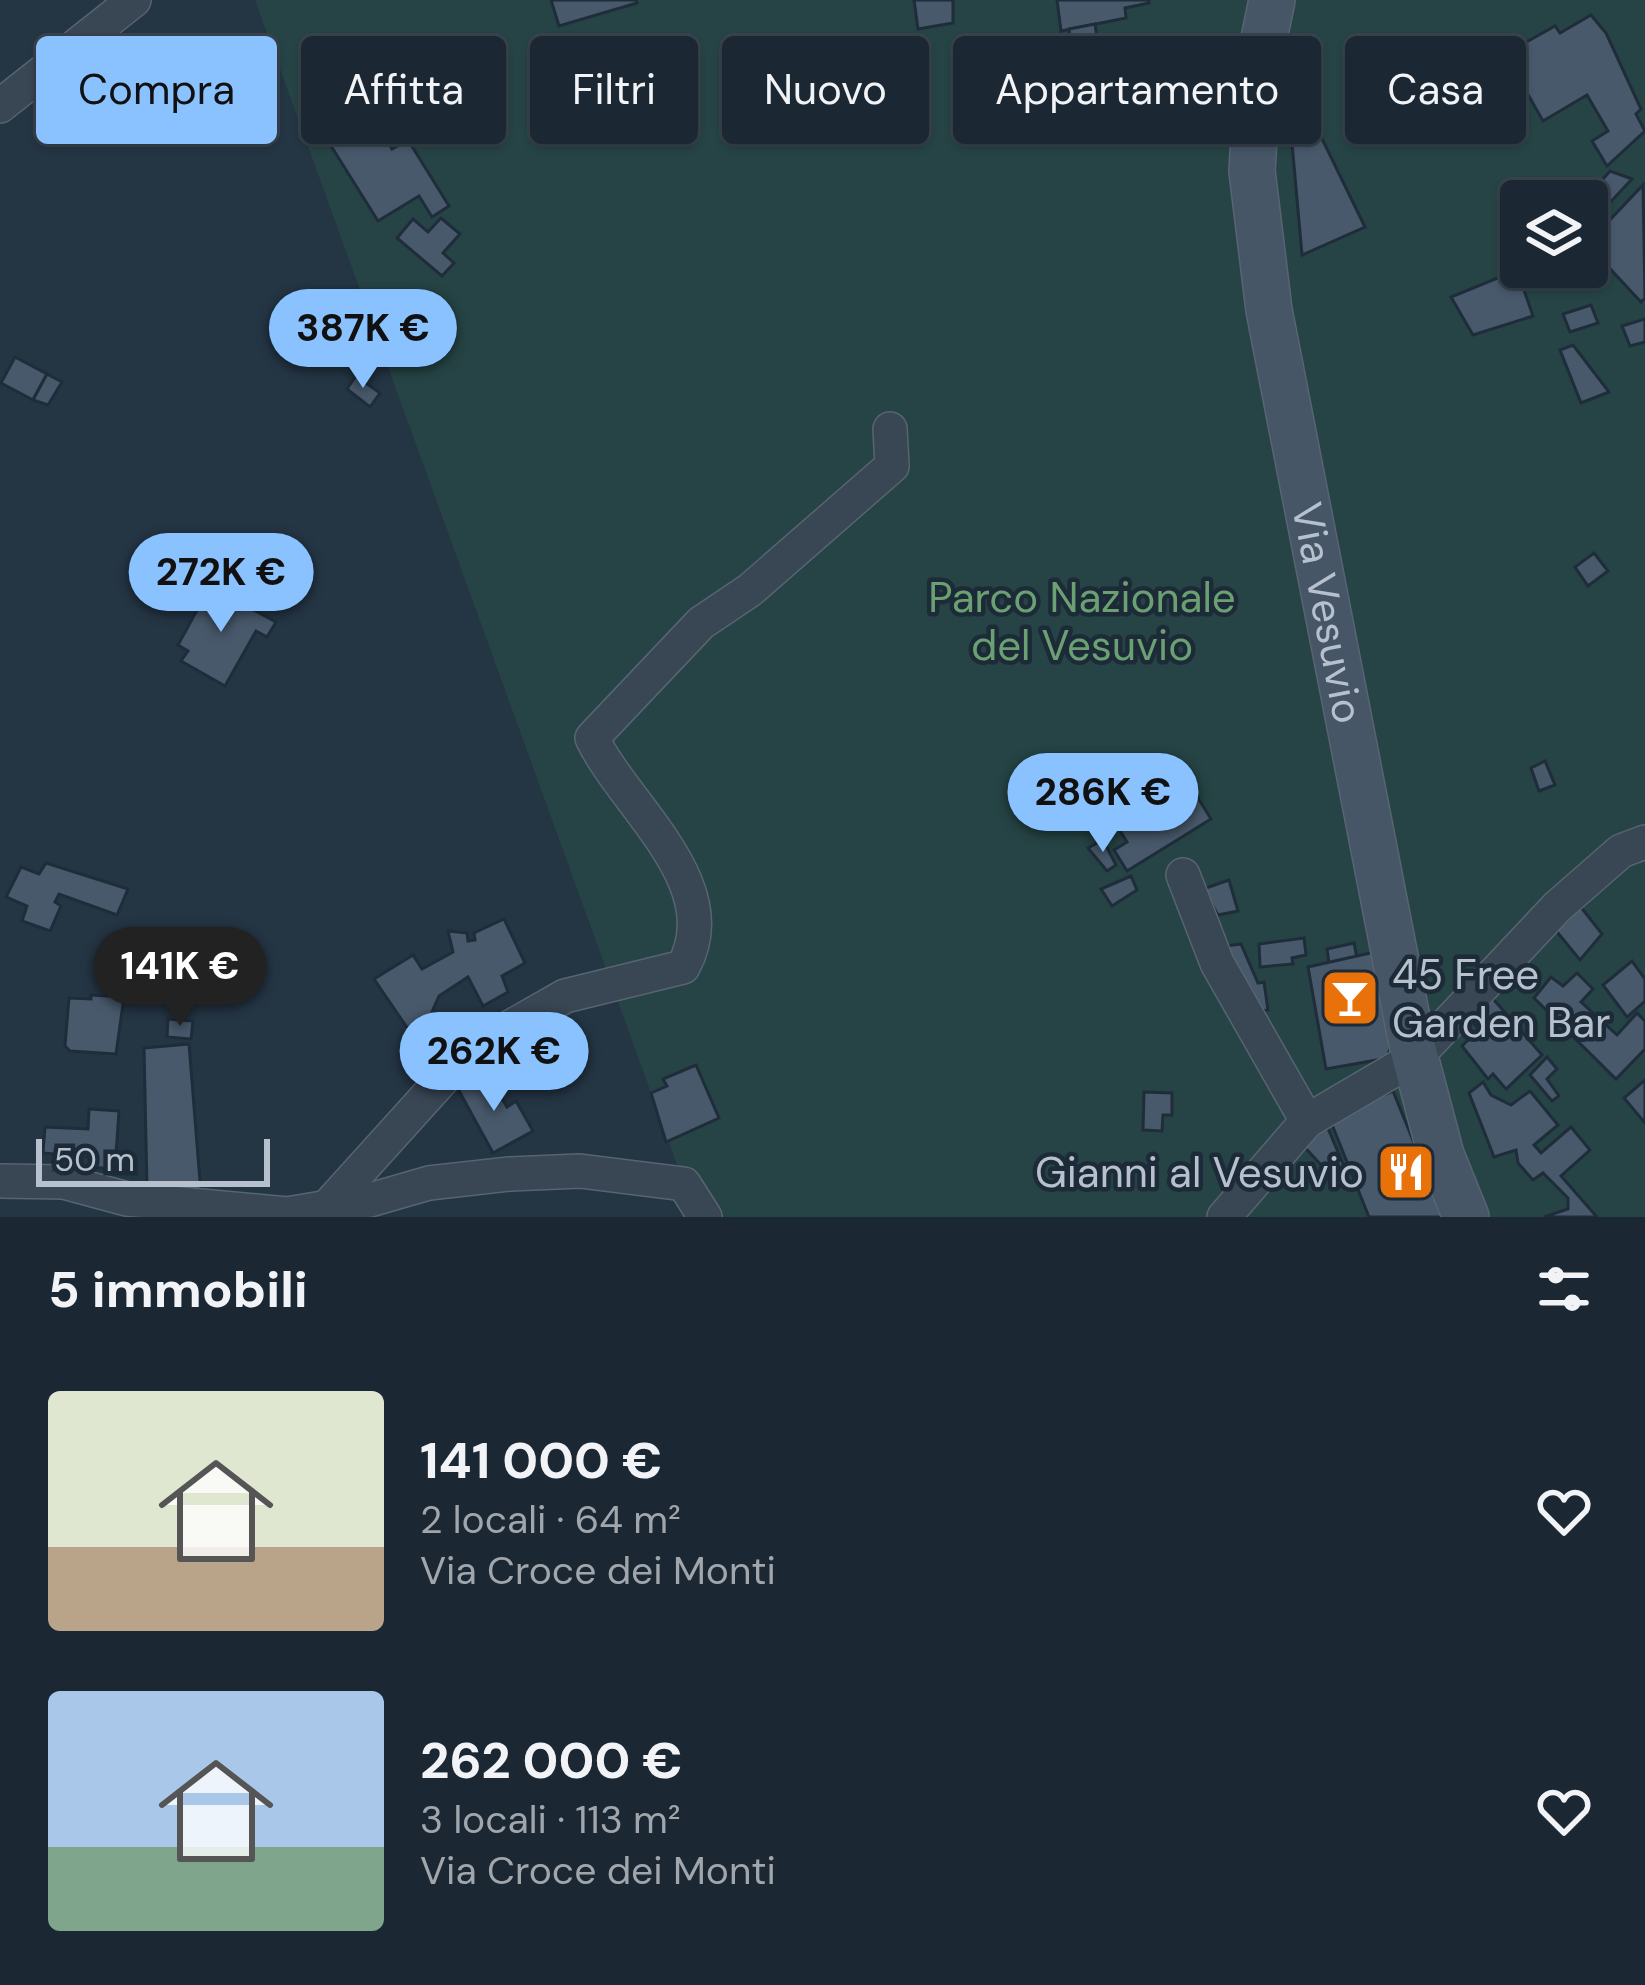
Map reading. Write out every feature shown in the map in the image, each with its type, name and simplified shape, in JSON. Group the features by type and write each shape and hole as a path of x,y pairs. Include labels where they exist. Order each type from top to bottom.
{"street":[{"path":"0,106 134,0"},
{"name":"Via Vesuvio","path":"1272,0 1258,68 1252,171 1269,310 1416,1057 1442,1155 1466,1217"},
{"path":"327,1207 468,1051 565,996 683,968 696,929 691,893 592,738 701,623 750,590 892,466 890,429"},
{"path":"1224,1217 1307,1121 1416,1057 1557,907 1621,851 1645,842"},
{"path":"1183,874 1217,963 1307,1121"},
{"path":"0,1181 64,1182 127,1199 287,1214 428,1183 580,1171 684,1184 705,1217"}],"green space":[{"name":"Parco Nazionale del Vesuvio","path":"255,0 1645,0 1645,1217 696,1217 307,144 506,144 506,36 301,36 301,127 277,61 277,36 268,36"}],"building":[{"path":"551,0 636,0 637,3 559,26"},
{"path":"914,0 953,0 953,23 918,29"},
{"path":"1057,0 1149,3 1125,8 1126,18 1061,31"},
{"path":"1591,15 1606,33 1641,109 1636,114 1645,131 1607,166 1592,141 1608,131 1587,95 1543,121 1526,91 1526,42 1555,26 1560,33"},
{"path":"1095,24 1097,36 1070,36 1069,29"},
{"path":"1321,137 1365,227 1302,255 1292,144 1321,144"},
{"path":"330,144 389,144 392,149 410,144 449,206 432,217 419,196 378,221"},
{"path":"1610,171 1632,179 1608,205 1608,180 1602,180"},
{"path":"1643,185 1645,298 1641,302 1608,267 1608,222"},
{"path":"441,218 460,234 443,253 454,263 442,276 397,238 413,219 428,232"},
{"path":"1500,277 1500,288 1523,288 1533,316 1473,335 1451,297"},
{"path":"1591,305 1598,323 1570,332 1563,314"},
{"path":"1645,319 1645,342 1630,346 1622,326"},
{"path":"1573,345 1609,392 1581,403 1560,350"},
{"path":"15,357 47,374 33,400 1,383"},
{"path":"47,374 62,382 48,405 33,400"},
{"path":"356,376 380,393 370,407 347,389"},
{"path":"1594,553 1608,571 1588,586 1575,567"},
{"path":"210,586 276,622 267,637 256,631 225,686 181,661 188,651 178,645"},
{"path":"1545,761 1555,785 1539,791 1531,768"},
{"path":"1193,790 1211,819 1127,871 1114,850 1127,842 1112,818 1141,800 1154,814"},
{"path":"1103,840 1116,865 1107,871 1088,848"},
{"path":"46,863 128,889 117,915 59,894 55,902 61,906 50,931 22,921 27,906 6,897 21,867 39,874"},
{"path":"1131,876 1137,890 1112,906 1101,889"},
{"path":"1229,880 1238,911 1218,915 1203,889"},
{"path":"1577,902 1602,934 1580,960 1549,922"},
{"path":"504,919 525,963 502,976 508,992 483,1006 468,977 439,996 431,1014 408,1029 374,979 413,955 422,969 453,952 448,931 467,933 468,941 475,940 474,933"},
{"path":"1304,938 1306,955 1292,958 1293,964 1260,967 1259,944"},
{"path":"1354,943 1357,958 1329,963 1327,949"},
{"path":"1241,944 1258,983 1264,982 1268,1010 1256,1012 1225,946"},
{"name":"45 Free Garden Bar","path":"1379,951 1393,1029 1388,1058 1326,1069 1308,967"},
{"path":"1632,961 1645,979 1645,1001 1627,1017 1603,985"},
{"path":"1577,973 1593,989 1581,1002 1617,1035 1637,1013 1645,1021 1645,1049 1616,1079 1534,998 1551,977 1563,986"},
{"path":"1488,993 1542,1055 1506,1089 1493,1074 1488,1079 1462,1046 1479,1029 1464,1014"},
{"path":"91,995 124,997 116,1054 70,1051 65,1046 69,998 91,999"},
{"path":"168,1019 193,1021 191,1039 167,1037"},
{"path":"189,1044 201,1194 177,1196 176,1185 147,1187 144,1048"},
{"path":"1547,1057 1557,1069 1547,1079 1559,1096 1552,1101 1530,1075"},
{"path":"696,1065 719,1118 666,1142 651,1093 667,1086 663,1079"},
{"path":"487,1073 507,1107 516,1101 533,1131 493,1153 458,1089"},
{"path":"1645,1080 1645,1123 1624,1098"},
{"path":"1483,1082 1491,1095 1511,1105 1530,1091 1558,1125 1534,1145 1541,1153 1571,1127 1590,1150 1561,1176 1597,1217 1544,1217 1568,1209 1568,1198 1543,1173 1533,1180 1518,1163 1516,1150 1494,1157 1469,1093"},
{"path":"1393,1091 1444,1217 1369,1217 1329,1117"},
{"path":"1144,1092 1172,1093 1172,1115 1163,1115 1162,1131 1143,1130"},
{"path":"89,1109 119,1111 115,1169 89,1167 90,1157 43,1153 45,1127 88,1129"},
{"path":"1324,1119 1346,1171 1333,1178 1299,1141"}],"place":[{"name":"45 Free Garden Bar","path":"1350,998"},
{"name":"Gianni al Vesuvio","path":"1406,1172"}]}
